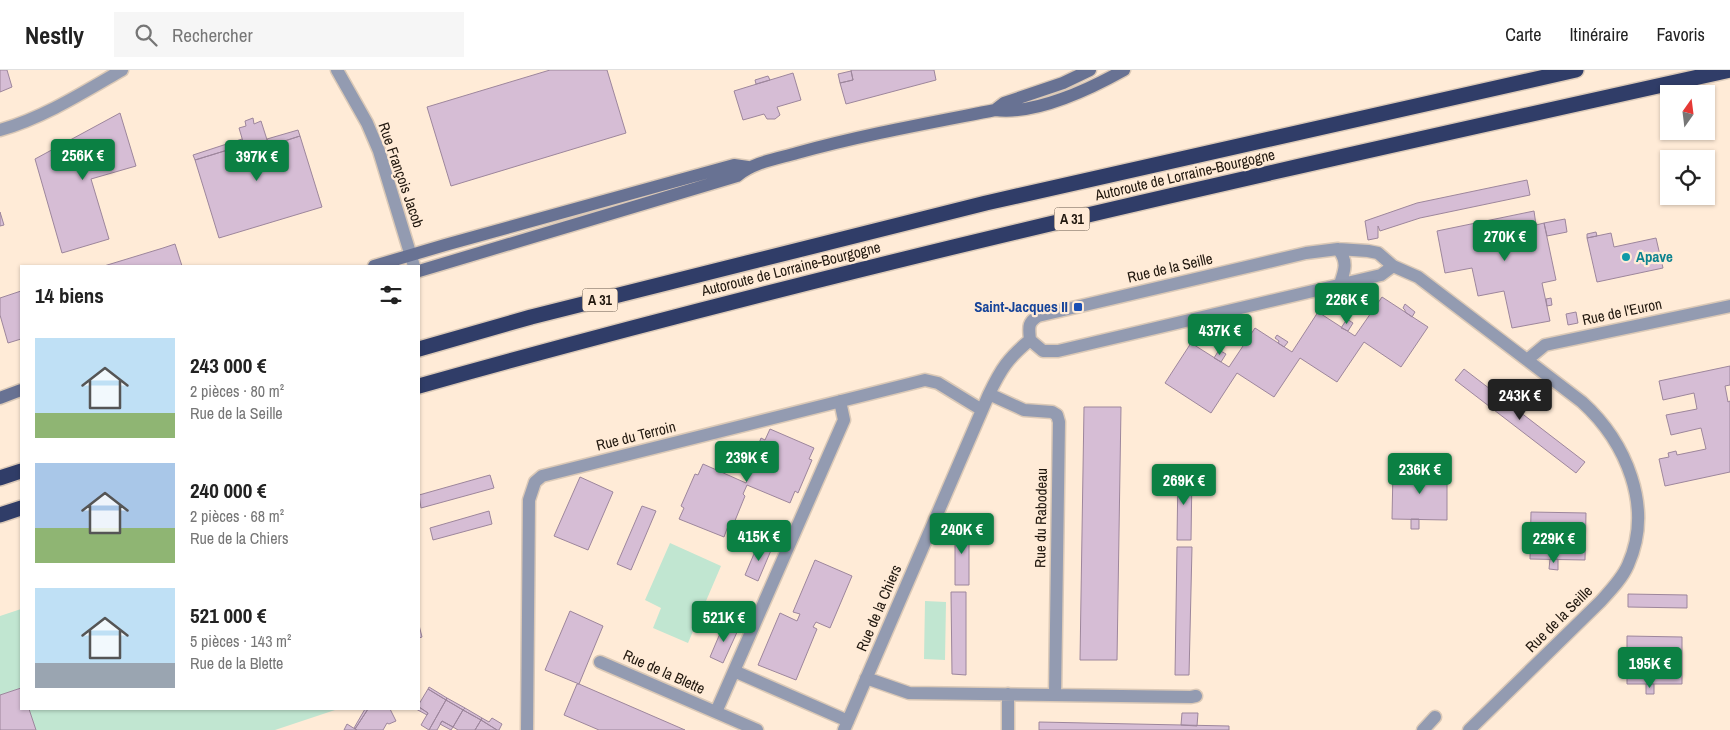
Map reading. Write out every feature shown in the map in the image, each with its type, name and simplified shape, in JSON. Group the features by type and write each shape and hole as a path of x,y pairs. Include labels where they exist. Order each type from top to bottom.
{"highway":[{"name":"Autoroute de Lorraine-Bourgogne","path":"420,349 541,315 977,205 1576,70"},
{"name":"Autoroute de Lorraine-Bourgogne","path":"420,386 587,339 918,256 1326,160 1730,70"},
{"path":"0,478 20,470"},
{"path":"0,515 20,508"}],"main road":[{"path":"996,110 1004,103 1064,84 1090,70"},
{"path":"420,271 737,176 748,167 816,148 889,131 996,110 1009,112 1064,98 1092,87 1124,70"},
{"path":"382,265 412,261 734,165 748,167"},
{"path":"0,398 19,391"}],"street":[{"path":"0,130 54,107 122,70"},
{"name":"Rue François Jacob","path":"338,70 367,123 379,151 412,261"},
{"path":"1338,249 1346,261 1340,284"},
{"name":"Rue de la Seille","path":"1030,340 1030,324 1038,316 1306,253 1338,249 1355,250 1378,254 1393,266 1418,277 1594,413 1616,442 1629,469 1637,501 1637,532 1627,566 1617,582 1600,602 1470,730"},
{"path":"982,410 988,394 1006,362 1030,340 1043,351 1058,351 1381,275 1393,266"},
{"name":"Rue de l'Euron","path":"1527,360 1545,345 1730,306"},
{"name":"Rue du Terroin","path":"527,730 529,500 535,482 542,476 925,380 930,380 982,410"},
{"name":"Rue du Rabodeau","path":"988,394 1024,410 1052,412 1057,415 1059,422 1055,695"},
{"name":"Rue de la Blette","path":"716,712 844,420 840,401"},
{"name":"Rue de la Chiers","path":"846,726 982,410"},
{"name":"Rue de la Blette","path":"600,662 757,730"},
{"path":"734,671 846,726"},
{"path":"866,678 909,693 1196,696"},
{"path":"1008,694 1008,730"},
{"path":"1423,730 1435,717"}],"green space":[{"path":"670,543 721,566 688,643 653,628 661,608 645,600"},
{"path":"925,601 946,602 945,660 924,659"},
{"path":"20,609 20,710 335,710 275,730 0,730 0,616"}],"building":[{"path":"0,70 7,70 12,87 0,92"},
{"path":"550,70 607,70 626,133 451,186 427,107"},
{"path":"851,70 934,70 936,80 846,104 840,83 853,80"},
{"path":"851,71 853,80 840,83 838,74"},
{"path":"793,73 801,100 777,107 780,115 775,119 767,119 764,114 743,120 734,91"},
{"path":"768,76 770,80 756,84 755,80"},
{"path":"120,113 136,166 91,179 109,239 62,253 35,159"},
{"path":"253,118 254,124 261,121 269,146 300,136 322,207 219,238 195,160 244,145 239,128 246,126 245,121"},
{"path":"298,130 300,136 269,146 267,139"},
{"path":"242,139 244,145 195,160 193,155"},
{"path":"1527,180 1530,195 1420,218 1380,231 1378,226 1378,238 1368,240 1365,221 1417,203"},
{"path":"1534,211 1536,225 1544,223 1556,280 1542,283 1550,321 1512,328 1504,291 1478,296 1472,268 1445,273 1437,231"},
{"path":"0,212 4,225 0,226"},
{"path":"1565,219 1567,232 1547,236 1544,223"},
{"path":"1596,232 1597,236 1587,238 1587,234"},
{"name":"Apave","path":"1611,233 1614,247 1656,238 1663,268 1597,282 1587,238"},
{"path":"175,244 182,265 107,265"},
{"path":"20,291 20,339 8,343 0,315 0,298"},
{"path":"1382,297 1428,327 1401,367 1364,342 1337,382 1300,358 1274,397 1237,373 1211,413 1165,383 1191,343 1229,367 1255,328 1292,352 1318,312 1355,336"},
{"path":"1551,298 1552,305 1547,306 1546,299"},
{"path":"1405,304 1415,312 1412,317 1405,312 1403,308"},
{"path":"1576,312 1578,323 1568,325 1566,314"},
{"path":"1347,319 1353,323 1348,331 1341,328"},
{"path":"1277,335 1288,342 1284,347 1275,338"},
{"path":"1219,350 1226,354 1221,362 1214,358"},
{"path":"1730,366 1730,385 1725,386 1728,402 1730,401 1730,472 1665,486 1659,459 1669,457 1668,453 1676,451 1677,455 1706,449 1701,428 1671,435 1666,415 1697,409 1694,393 1663,400 1659,381"},
{"path":"1464,369 1585,462 1576,473 1455,380"},
{"path":"1084,407 1121,407 1117,660 1080,660"},
{"path":"770,429 814,448 809,459 812,460 798,493 795,491 790,503 747,485 743,494 745,496 732,528 728,526 724,537 679,519 684,508 681,506 695,474 698,475 703,464 746,483 751,472 748,471 761,438 765,440"},
{"path":"1393,470 1447,472 1447,520 1392,519"},
{"path":"1178,472 1192,473 1191,540 1177,540"},
{"path":"490,475 494,488 421,508 420,495"},
{"path":"580,477 613,492 588,550 554,536"},
{"path":"642,506 656,511 631,570 617,564"},
{"path":"489,511 492,524 433,540 430,528"},
{"path":"1531,512 1586,513 1585,560 1530,559"},
{"path":"1411,519 1419,519 1419,529 1411,529"},
{"path":"955,524 969,525 969,585 955,585"},
{"path":"759,542 772,548 758,581 745,575"},
{"path":"1177,547 1192,547 1189,675 1175,675"},
{"path":"1550,559 1558,559 1558,570 1549,569"},
{"path":"815,560 852,576 830,628 816,622 813,627 817,629 796,680 758,665 780,613 797,621 800,614 793,612"},
{"path":"951,592 966,592 966,675 952,674"},
{"path":"1628,594 1687,595 1687,608 1628,607"},
{"path":"570,611 603,626 579,684 545,670"},
{"path":"724,624 738,630 723,663 710,657"},
{"path":"1627,636 1682,637 1682,684 1627,684"},
{"path":"577,684 685,730 599,730 564,715"},
{"path":"1646,684 1654,684 1654,694 1646,694"},
{"path":"429,687 447,698 446,700 428,689"},
{"path":"20,688 20,710 29,710 36,730 0,730 0,695"},
{"path":"428,689 446,700 429,730 421,725 428,713 420,708 420,702"},
{"path":"447,698 465,708 463,710 446,700"},
{"path":"446,700 463,710 453,727 442,721 437,730 429,730"},
{"path":"420,708 428,713 427,715 418,710 420,710"},
{"path":"465,708 482,718 481,720 463,710"},
{"path":"364,710 367,710 355,729"},
{"path":"367,710 390,710 396,721 387,723 383,730 355,729"},
{"path":"463,710 481,720 475,730 458,730 453,727"},
{"path":"1182,713 1198,713 1197,726 1181,725"},
{"path":"482,718 489,722 492,718 502,724 499,730 497,730 481,720"},
{"path":"481,720 497,730 475,730"},
{"path":"442,721 453,727 451,730 440,724"},
{"path":"1039,722 1229,726 1229,730 1039,730"},
{"path":"347,724 355,729 357,730 344,730"}],"place":[{"name":"Apave","path":"1626,257"},
{"name":"Saint-Jacques II","path":"1078,307"}]}
